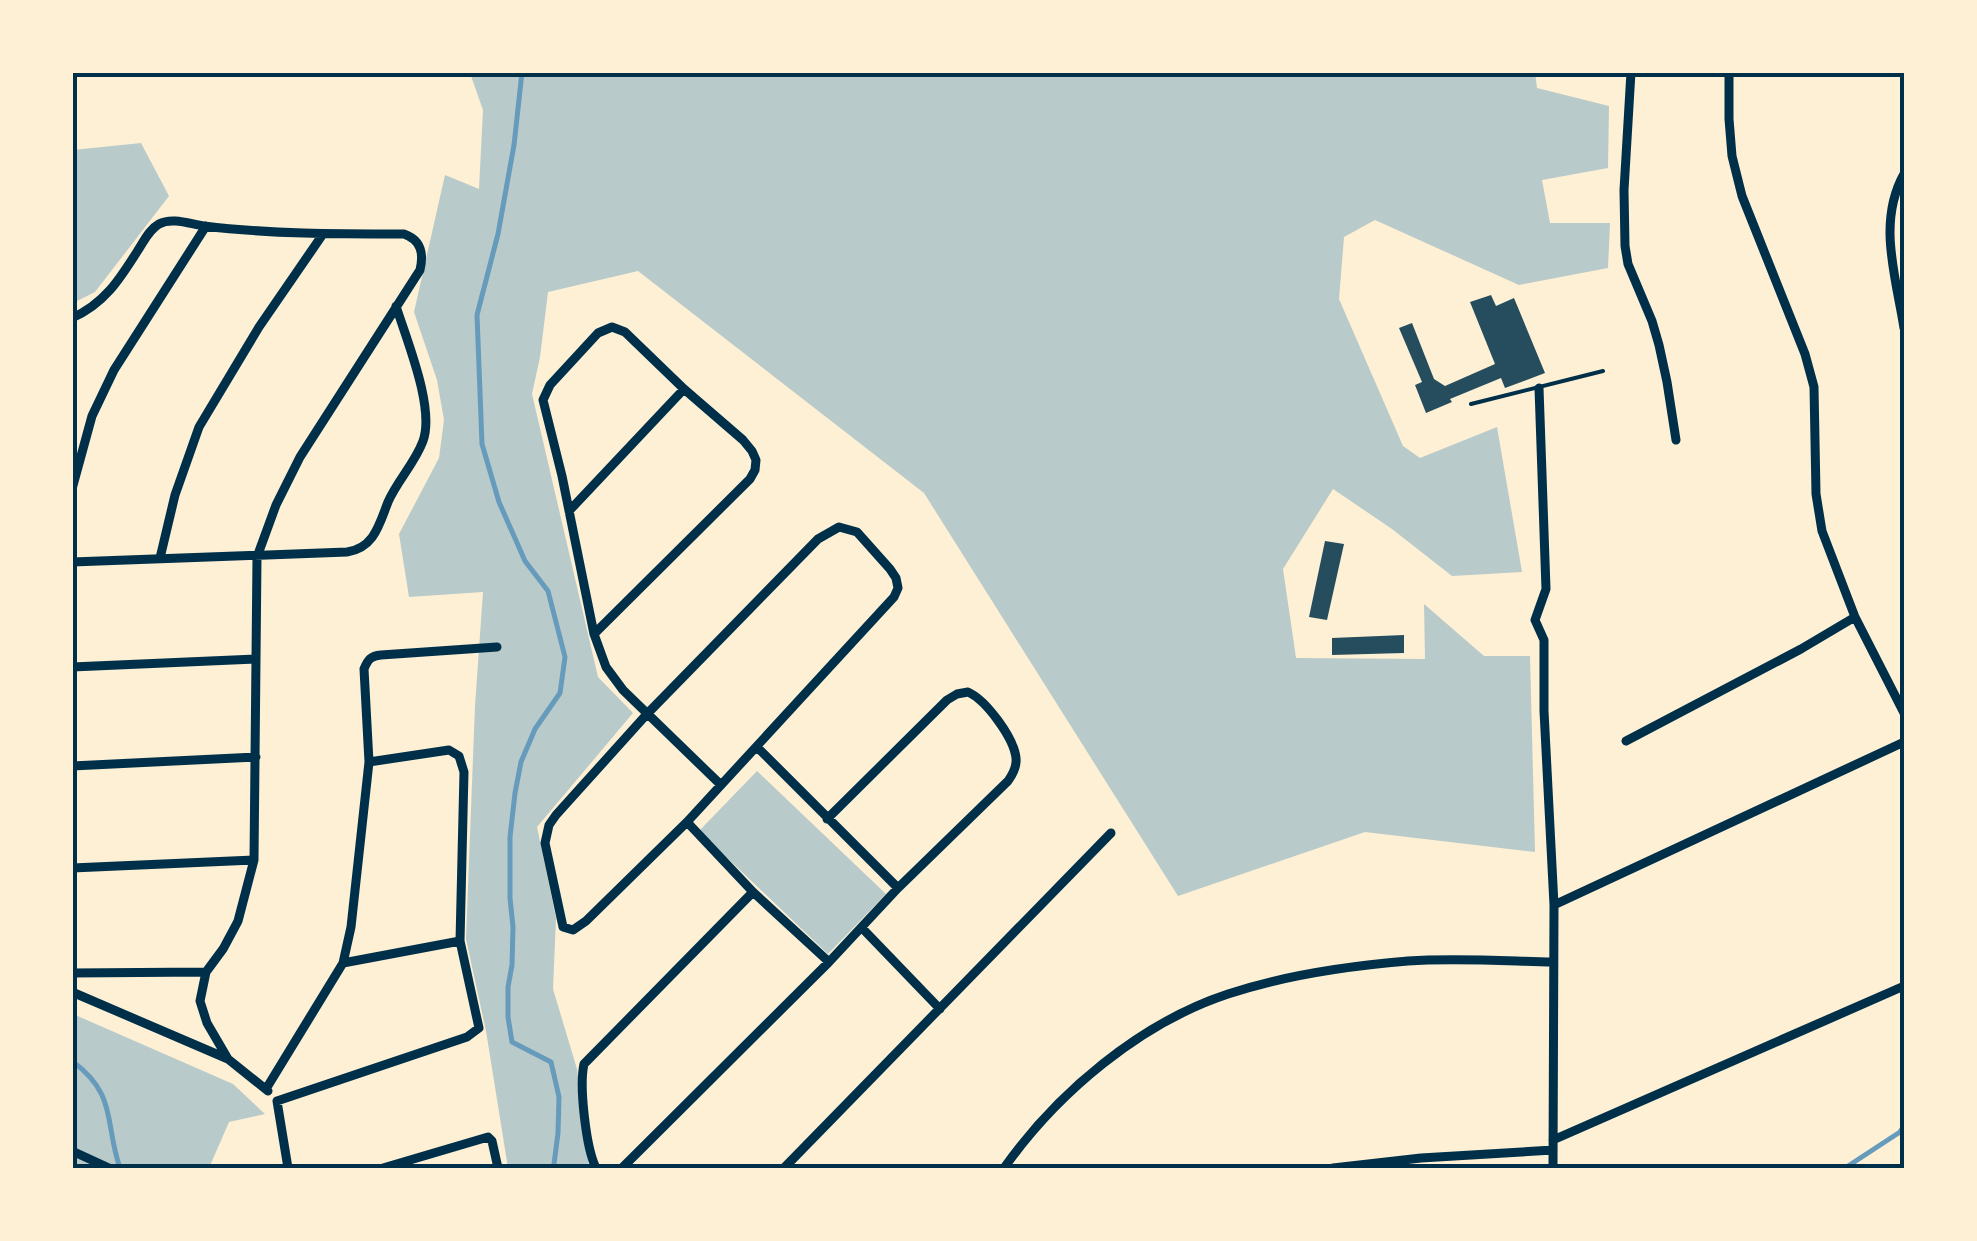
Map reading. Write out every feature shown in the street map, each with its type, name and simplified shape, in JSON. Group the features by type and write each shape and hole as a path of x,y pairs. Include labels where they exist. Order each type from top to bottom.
{"street":[{"path":"1631,72 1625,246 1628,264 1659,345 1676,440"},
{"path":"1730,72 1732,156 1742,196 1814,387 1816,494 1822,531 1854,617 1904,713"},
{"path":"1904,174 1892,202 1889,224 1904,328"},
{"path":"72,318 101,301 115,287 150,230 168,221 323,234 404,234 414,238 423,258 420,270 300,457 276,505 257,557 254,860 238,922 206,972 200,1001 228,1059"},
{"path":"72,489 92,416 114,370 206,226"},
{"path":"160,558 175,495 199,427 259,327 323,234"},
{"path":"72,562 347,552 367,544 375,535 393,491 422,446 426,430 424,399 396,306"},
{"path":"594,634 750,479 756,460 752,450 624,332 612,327 598,333 550,385 543,400 594,634 606,667 624,690 721,784"},
{"path":"1540,388 1546,590 1536,620 1544,640 1554,905 1553,1168"},
{"path":"568,512 684,389"},
{"path":"839,527 857,532 896,578 898,588 888,605 687,822 586,920 572,930 563,927 546,834 556,814 647,714 818,539 839,527"},
{"path":"1626,741 1854,617"},
{"path":"266,1088 343,963 351,927 369,762 364,668 370,658 381,654 497,648"},
{"path":"72,666 256,659"},
{"path":"622,1168 1008,781 1014,772 1015,752 985,703 968,692 947,700 827,819"},
{"path":"1554,905 1904,742"},
{"path":"757,748 898,888"},
{"path":"276,1101 473,1034 479,1028 460,941 464,772 459,756 449,750 369,762"},
{"path":"72,766 256,757"},
{"path":"687,822 752,892 829,962"},
{"path":"784,1168 1111,833"},
{"path":"72,868 254,860"},
{"path":"596,1168 591,1157 582,1073 588,1058 752,892"},
{"path":"862,928 940,1010"},
{"path":"343,963 460,941"},
{"path":"1004,1168 1058,1104 1103,1064 1136,1039 1226,994 1290,978 1410,961 1552,962"},
{"path":"72,972 206,972"},
{"path":"1332,1168 1553,1145 1904,986"},
{"path":"72,992 228,1059 266,1088 276,1101 288,1168"},
{"path":"383,1168 488,1137 498,1168"},
{"path":"73,1153 109,1168"}],"lane":[{"path":"1471,404 1602,371"}],"shaded area":[{"path":"1535,72 1537,88 1609,106 1608,168 1542,180 1550,223 1610,223 1608,268 1519,285 1375,220 1344,237 1339,299 1403,446 1420,458 1497,427 1522,572 1452,576 1333,489 1283,569 1296,658 1425,659 1424,604 1484,656 1530,656 1535,852 1365,832 1178,896 924,493 638,271 548,292 532,394 598,677 633,713 537,827 556,918 553,989 577,1069 589,1168 508,1168 486,1031 466,939 483,592 409,597 399,534 439,458 444,420 437,380 414,312 445,175 479,189 483,110 470,73"},
{"path":"141,143 169,196 95,292 73,303 73,150"},
{"path":"757,771 886,894 828,954 699,831"},
{"path":"73,1014 233,1084 265,1114 229,1122 209,1168 77,1168 73,1160"}],"building":[{"path":"1491,295 1496,306 1514,298 1545,373 1505,388 1501,378 1426,413 1415,385 1422,382 1399,328 1412,323 1434,379 1445,386 1495,364 1470,302"},
{"path":"1325,541 1344,544 1327,620 1309,617"},
{"path":"1404,635 1404,653 1332,655 1332,638"}],"waterway":[{"path":"522,72 498,234 477,315 482,444 499,502 525,561 548,591 565,657 560,693 535,729 521,762 510,837 513,927 508,1017 512,1042 551,1062 559,1097 555,1168"},
{"path":"72,1061 87,1073 103,1098 120,1168"},
{"path":"1845,1168 1904,1126"}]}
